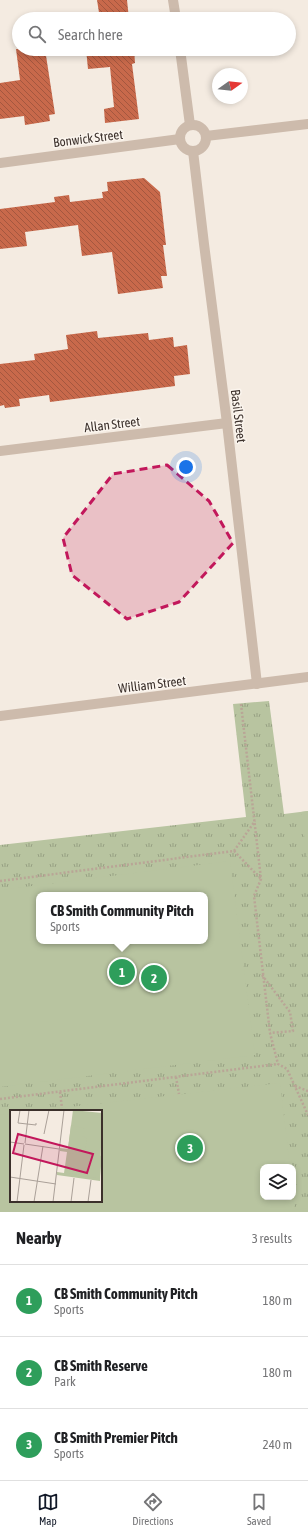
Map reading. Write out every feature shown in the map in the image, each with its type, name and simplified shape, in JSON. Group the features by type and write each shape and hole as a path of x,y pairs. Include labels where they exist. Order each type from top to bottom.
{"street":[{"path":"173,0 175,12"},
{"path":"181,56 190,125"},
{"path":"194,124 202,128 206,136 204,144 198,150 193,151 184,148 180,139 182,130 186,126 190,125 194,124"},
{"path":"206,136 308,124"},
{"name":"Bonwick Street","path":"0,163 180,139"},
{"name":"Basil Street","path":"193,151 227,423 257,684"},
{"name":"Allan Street","path":"0,451 227,423"},
{"name":"William Street","path":"0,716 308,677"}],"path":[{"path":"241,704 261,879 254,896 262,975 270,1033 278,1064"},
{"path":"0,881 234,851 255,820"},
{"path":"234,851 261,879"},
{"path":"262,975 290,1012 293,1031 270,1033"},
{"path":"0,1099 278,1064 287,1069 308,1115"},
{"path":"176,1077 179,1094"},
{"path":"295,1086 308,1091"},
{"path":"60,1092 62,1108"}],"highlighted area":[{"path":"167,465 209,501 233,543 179,602 127,619 72,575 63,538 113,474"}],"green space":[{"path":"269,701 284,814 308,811 308,1212 0,1212 0,845 246,817 233,704"},
{"path":"308,811 308,865 301,812"},
{"path":"230,861 255,1055 0,1087 0,890"},
{"path":"280,1083 290,1164 260,1164 260,1200 293,1200 295,1210 308,1208 308,1212 0,1212 0,1115 10,1114 10,1202 102,1202 102,1110 43,1110"}],"building":[{"path":"97,0 127,0 128,12 99,12"},
{"path":"17,56 46,56 55,114 49,115 50,121 25,125 24,116 0,119 0,83 20,80"},
{"path":"87,56 134,56 135,63 132,64 139,119 105,123 104,109 114,107 110,67 88,69"},
{"path":"144,178 160,192 166,245 163,245 167,276 161,276 163,288 118,294 112,252 82,256 78,225 25,232 27,246 0,249 0,209 55,202 54,197 69,195 70,202 103,198 102,192 108,191 107,182"},
{"path":"97,331 98,338 148,333 149,340 173,337 174,347 187,345 190,374 174,376 175,386 50,402 49,395 19,399 20,406 5,408 4,405 0,406 0,364 35,360 34,354 68,349 66,335"}],"place":[{"name":"CB Smith Community Pitch","path":"122,972"},
{"name":"CB Smith Reserve","path":"154,978"},
{"name":"CB Smith Premier Pitch","path":"190,1148"}]}
